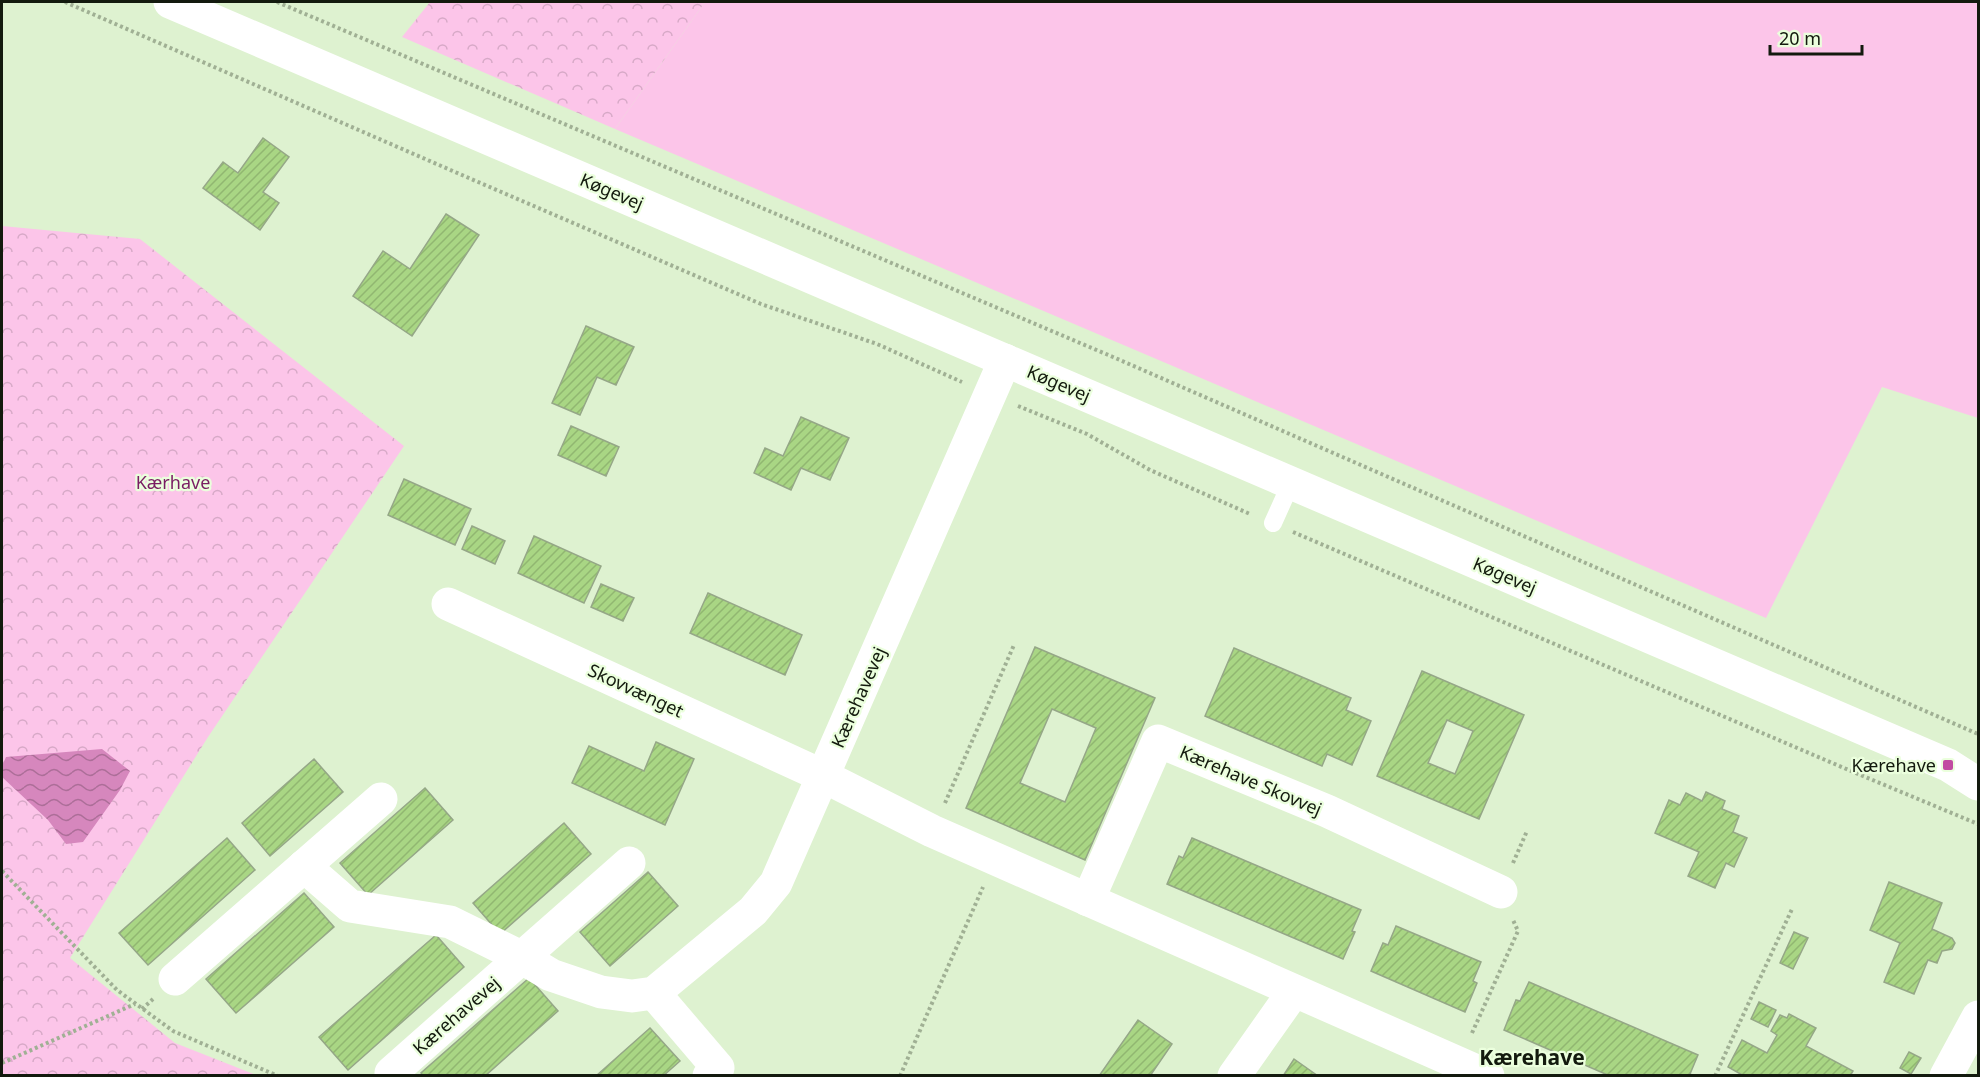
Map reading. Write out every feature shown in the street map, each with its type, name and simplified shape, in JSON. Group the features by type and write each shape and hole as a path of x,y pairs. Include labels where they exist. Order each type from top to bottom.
{"street":[{"name":"Køgevej","path":"170,2 1291,483 1963,768 1978,784"},
{"name":"Kærehavevej","path":"304,866 350,906 450,922 521,957 551,975 601,992 632,996 654,993 753,911 776,884 1005,360"},
{"name":"Skovvænget","path":"448,604 824,776"},
{"name":"Kærehave Skovvej","path":"1088,900 1158,741 1327,811 1501,892"},
{"path":"824,776 932,831 1477,1071"},
{"path":"175,979 381,799"},
{"name":"Kærehavevej","path":"391,1072 629,863"},
{"path":"1234,1076 1294,991"},
{"path":"654,993 718,1068 710,1076"},
{"path":"1946,1076 1978,1017"}],"lane":[{"path":"1273,523 1291,483"}],"path":[{"path":"65,2 729,290 877,344 1087,434 1150,470 1840,767 1978,824"},
{"path":"277,2 1113,357 1978,734"},
{"path":"932,831 1014,645"},
{"path":"1477,1071 1518,931 1501,892 1527,831"},
{"path":"900,1076 996,859"},
{"path":"2,871 117,990 173,1031 278,1076"},
{"path":"1715,1076 1792,909"},
{"path":"2,1063 135,1003"}],"green space":[{"path":"430,2 705,2 615,129 402,37"},
{"path":"705,2 1978,2 1978,418 1882,387 1766,618 615,129"},
{"name":"Kærhave","path":"2,226 140,239 404,446 208,737 70,958 175,1043 256,1075 2,1075"}],"water":[{"path":"102,749 130,771 120,790 83,842 66,844 48,820 2,777 2,766 6,757"}],"building":[{"path":"263,138 289,157 263,192 279,203 260,230 203,188 223,162 238,173"},
{"path":"446,214 479,235 412,336 353,296 383,251 410,269"},
{"path":"586,326 634,347 616,385 597,377 580,415 552,403"},
{"path":"801,417 849,438 830,480 801,468 791,490 754,473 765,448 783,456"},
{"path":"571,426 619,447 606,476 558,455"},
{"path":"404,479 471,509 455,545 388,515"},
{"path":"472,526 505,541 495,564 462,549"},
{"path":"534,536 601,566 584,603 518,573"},
{"path":"601,584 634,598 623,621 591,607"},
{"path":"708,593 802,635 785,675 690,633"},
{"path":"1035,647 1155,698 1085,860 966,808","holes":["1052,709 1096,728 1065,802 1020,783"]},
{"path":"1234,648 1351,698 1346,710 1371,721 1352,765 1327,754 1322,766 1205,716"},
{"path":"1422,671 1524,715 1479,819 1377,776","holes":["1447,720 1473,731 1455,774 1428,763"]},
{"path":"656,742 694,759 665,825 572,783 589,746 644,771"},
{"path":"314,759 343,792 270,856 242,823"},
{"path":"425,788 453,820 368,895 340,863"},
{"path":"1706,792 1725,801 1722,809 1739,816 1733,832 1747,838 1734,867 1726,863 1715,888 1688,876 1699,852 1655,833 1669,800 1680,805 1686,793 1702,801"},
{"path":"564,823 591,854 500,934 473,903"},
{"path":"227,838 255,870 148,965 119,933"},
{"path":"1192,838 1361,910 1352,931 1355,932 1343,959 1167,884 1179,856 1183,858"},
{"path":"648,872 678,906 610,966 580,932"},
{"path":"1889,882 1942,903 1932,929 1952,938 1955,943 1952,949 1942,951 1937,963 1928,960 1914,994 1884,982 1900,943 1870,930"},
{"path":"304,893 334,927 236,1013 206,979"},
{"path":"1396,926 1481,962 1473,981 1477,983 1465,1012 1371,971 1383,943 1388,945"},
{"path":"1794,932 1808,938 1793,969 1780,963"},
{"path":"436,935 464,967 348,1070 319,1037"},
{"path":"529,978 558,1011 485,1076 423,1076 421,1073"},
{"path":"1529,982 1698,1055 1690,1074 1694,1076 1610,1076 1504,1030 1516,1000 1520,1001"},
{"path":"1759,1002 1776,1010 1768,1027 1751,1019"},
{"path":"1789,1014 1816,1028 1806,1046 1853,1071 1850,1076 1744,1076 1728,1067 1742,1040 1767,1053 1777,1035 1771,1031 1780,1015 1787,1018"},
{"path":"1138,1020 1172,1044 1150,1076 1099,1076"},
{"path":"650,1028 680,1061 663,1076 596,1076"},
{"path":"1909,1052 1921,1058 1911,1074 1900,1068"},
{"path":"1294,1059 1318,1076 1283,1076"}],"place":[{"name":"Kærehave","path":"1948,765"}],"district":[{"name":"Kærehave","path":"1532,1057"}]}
